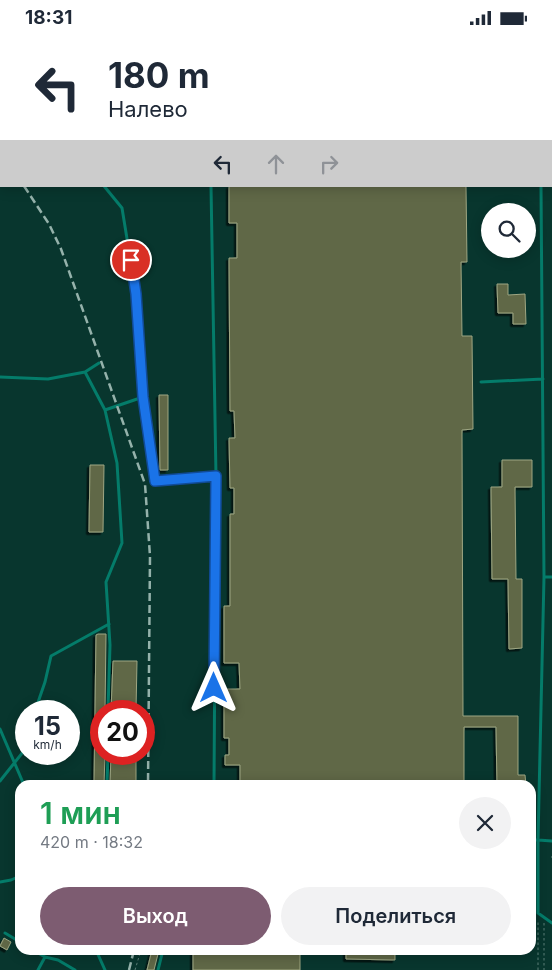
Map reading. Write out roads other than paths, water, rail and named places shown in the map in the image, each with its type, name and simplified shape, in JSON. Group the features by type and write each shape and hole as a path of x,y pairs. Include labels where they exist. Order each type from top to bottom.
{"lane":[{"path":"105,187 122,208 136,294 143,397 155,481 216,476"},
{"path":"212,187 216,476 214,780"},
{"path":"541,187 544,577 538,913 552,923"},
{"path":"0,377 48,379 85,372 99,363"},
{"path":"85,372 105,410 117,463 122,543 106,581 110,645 108,700"},
{"path":"481,382 543,379"},
{"path":"105,410 143,397"},
{"path":"544,577 552,577"},
{"path":"39,700 45,682 50,656 109,624"},
{"path":"0,729 15,763 0,781"},
{"path":"16,765 22,780"},
{"path":"107,780 108,765"},
{"path":"538,840 552,841"},
{"path":"0,882 15,878"},
{"path":"4,933 15,939"},
{"path":"42,955 58,960 75,970"},
{"path":"98,955 105,970"},
{"path":"158,970 162,955"},
{"path":"38,970 45,957"}],"railway":[{"path":"25,187 49,224 61,249 145,484 150,556 148,780"},
{"path":"129,970 133,955"}]}
